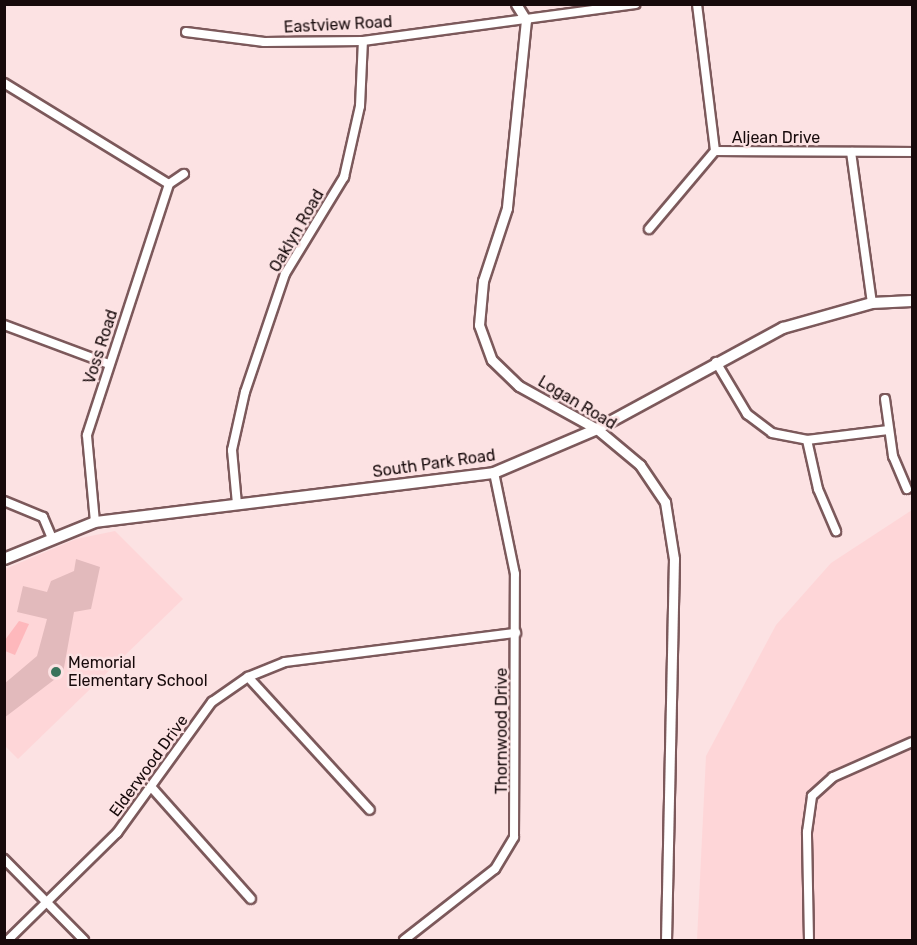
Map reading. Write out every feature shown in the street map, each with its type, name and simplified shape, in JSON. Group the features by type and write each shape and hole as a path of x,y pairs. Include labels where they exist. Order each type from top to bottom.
{"main road":[{"name":"South Park Road","path":"4,559 51,536 95,522 494,473 597,429 716,362 783,328 872,303 912,301"}],"street":[{"path":"516,4 526,20"},
{"name":"Eastview Road","path":"186,32 264,42 363,41 635,4"},
{"name":"Aljean Drive","path":"697,4 715,151 912,152"},
{"name":"Logan Road","path":"526,20 507,208 483,281 479,325 492,360 519,386 597,429 640,465 665,502 674,559 666,940"},
{"name":"Oaklyn Road","path":"237,504 232,450 245,392 285,274 344,177 360,106 363,41"},
{"path":"4,83 169,184 184,174"},
{"path":"649,229 715,151"},
{"path":"851,152 872,303"},
{"name":"Voss Road","path":"95,522 87,435 169,184"},
{"path":"4,325 109,363"},
{"path":"716,362 747,414 772,433 807,440 888,430"},
{"path":"885,399 888,430 907,489"},
{"path":"807,440 818,489 836,531"},
{"name":"Thornwood Drive","path":"404,940 495,869 514,837 515,574 494,473"},
{"path":"4,501 43,516 51,536"},
{"name":"Elderwood Drive","path":"8,940 47,902 153,789 212,702 248,677 285,662 516,633"},
{"path":"248,677 370,810"},
{"path":"809,940 812,796 833,777 912,742"},
{"path":"153,789 250,899"},
{"path":"4,859 84,940"}],"shaded area":[{"path":"912,510 912,940 697,940 706,756 776,625 831,563"},
{"name":"Memorial Elementary School","path":"115,531 183,599 18,759 5,746 5,569 76,539"},
{"path":"19,621 29,624 15,655 5,651 5,640"}],"building":[{"name":"Memorial Elementary School","path":"76,559 100,567 91,609 74,612 63,673 4,718 4,684 37,656 47,619 17,612 23,586 47,592 51,581 74,571"}],"place":[{"name":"Memorial Elementary School","path":"56,672"}]}
